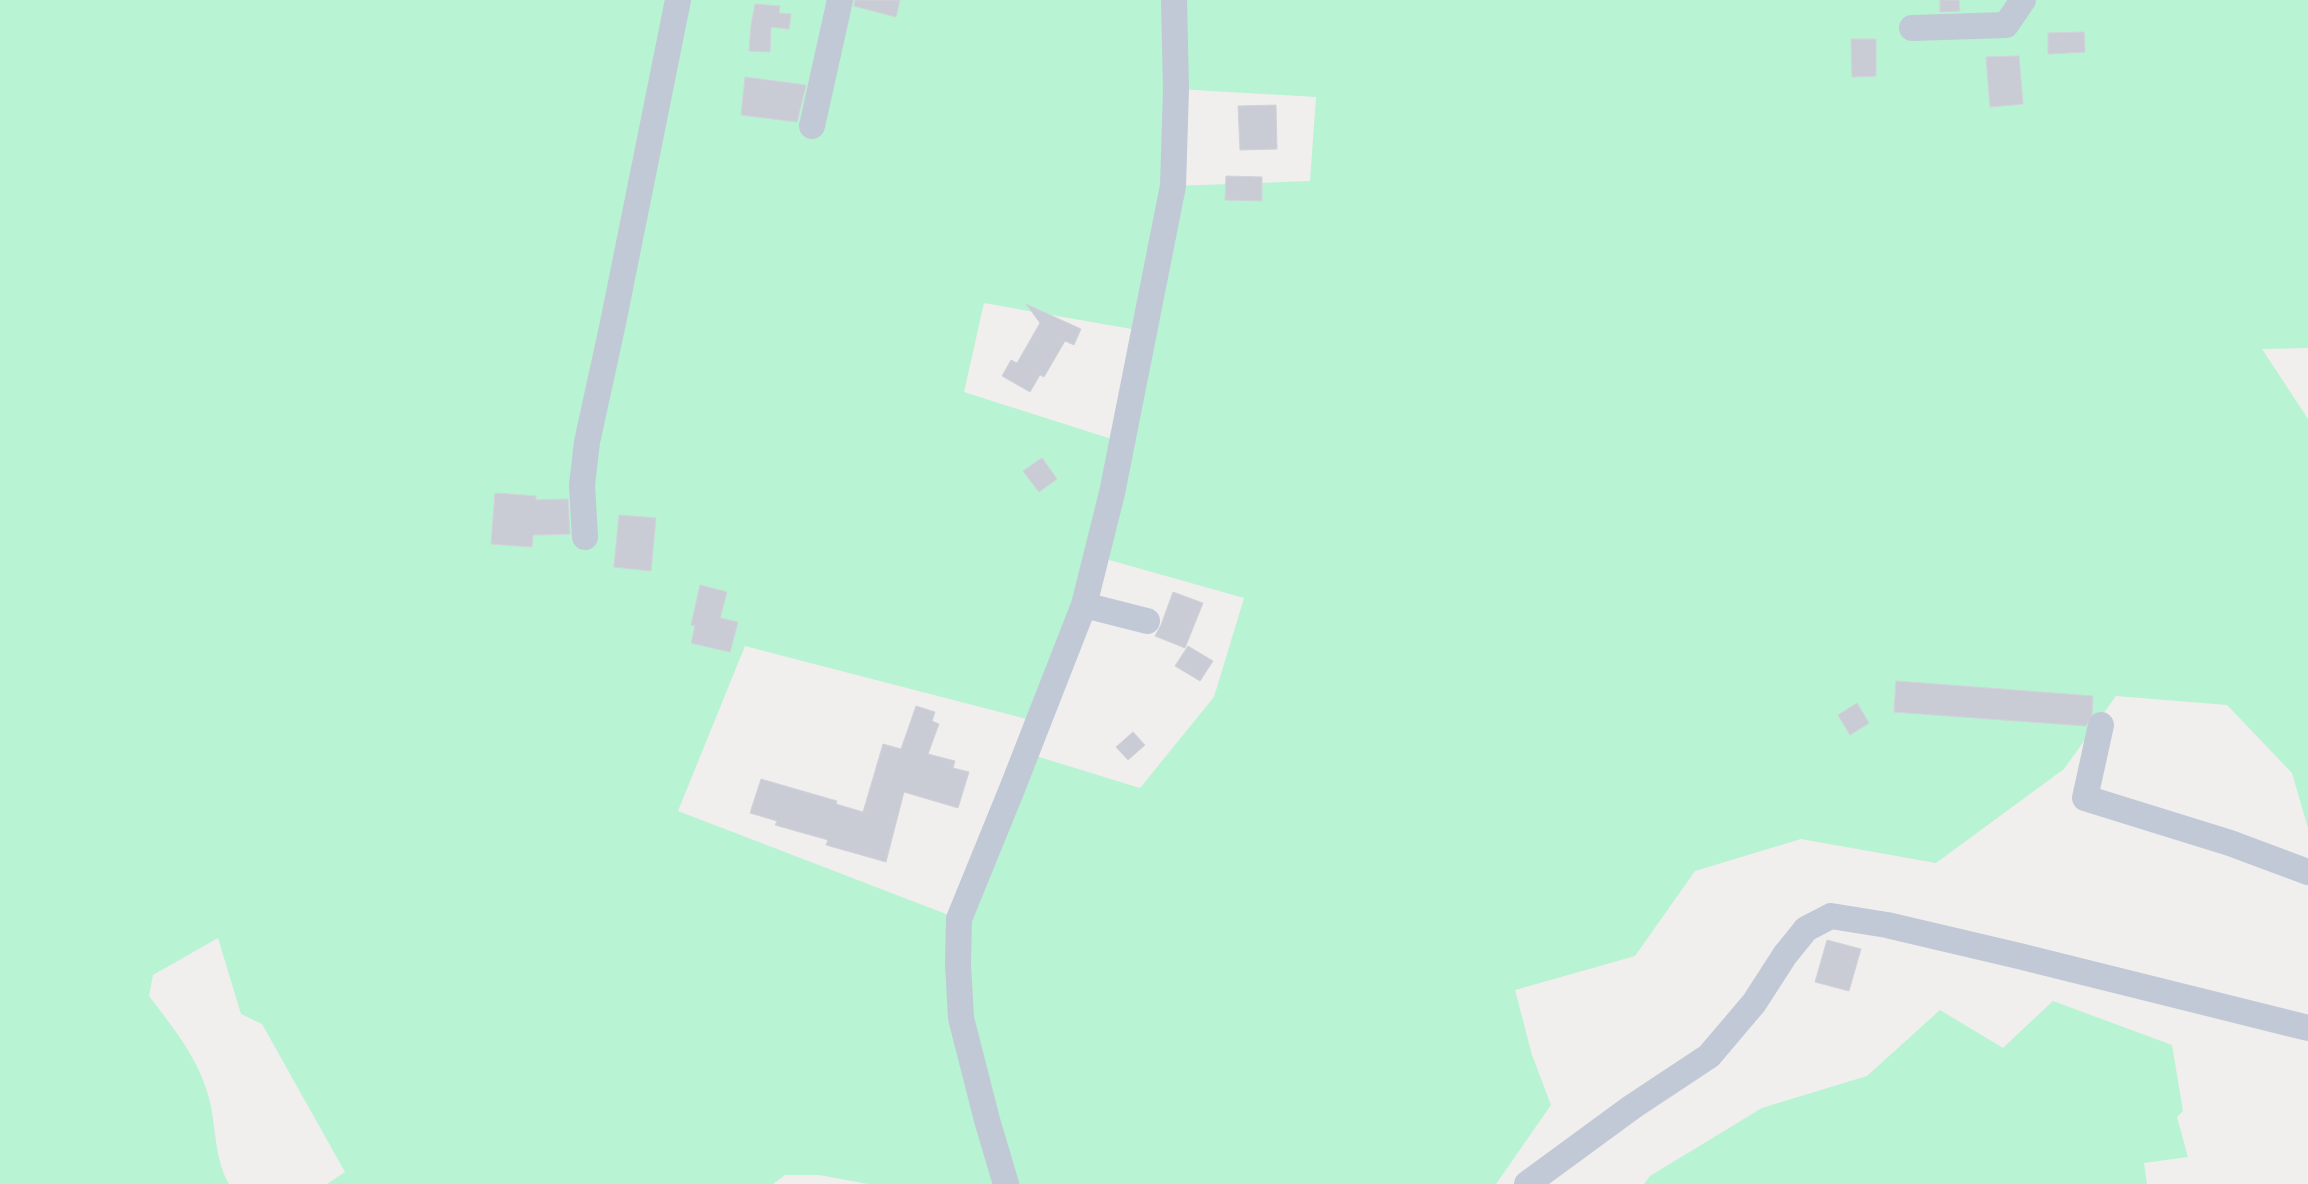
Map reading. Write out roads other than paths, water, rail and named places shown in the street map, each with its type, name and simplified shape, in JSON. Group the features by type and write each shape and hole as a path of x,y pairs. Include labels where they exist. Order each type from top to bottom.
{"street":[{"path":"585,537 582,486 587,442 678,0"},
{"path":"812,126 840,0"},
{"path":"1006,1184 986,1120 961,1018 958,964 959,919 1084,605 1112,493 1173,186 1176,89 1174,0"},
{"path":"1912,28 2006,25 2022,0"},
{"path":"1084,605 1147,621"},
{"path":"2101,725 2085,798 2230,843 2308,872"},
{"path":"1527,1184 1632,1106 1709,1056 1754,1003 1785,956 1806,929 1831,916 1887,925 2308,1028"}]}
